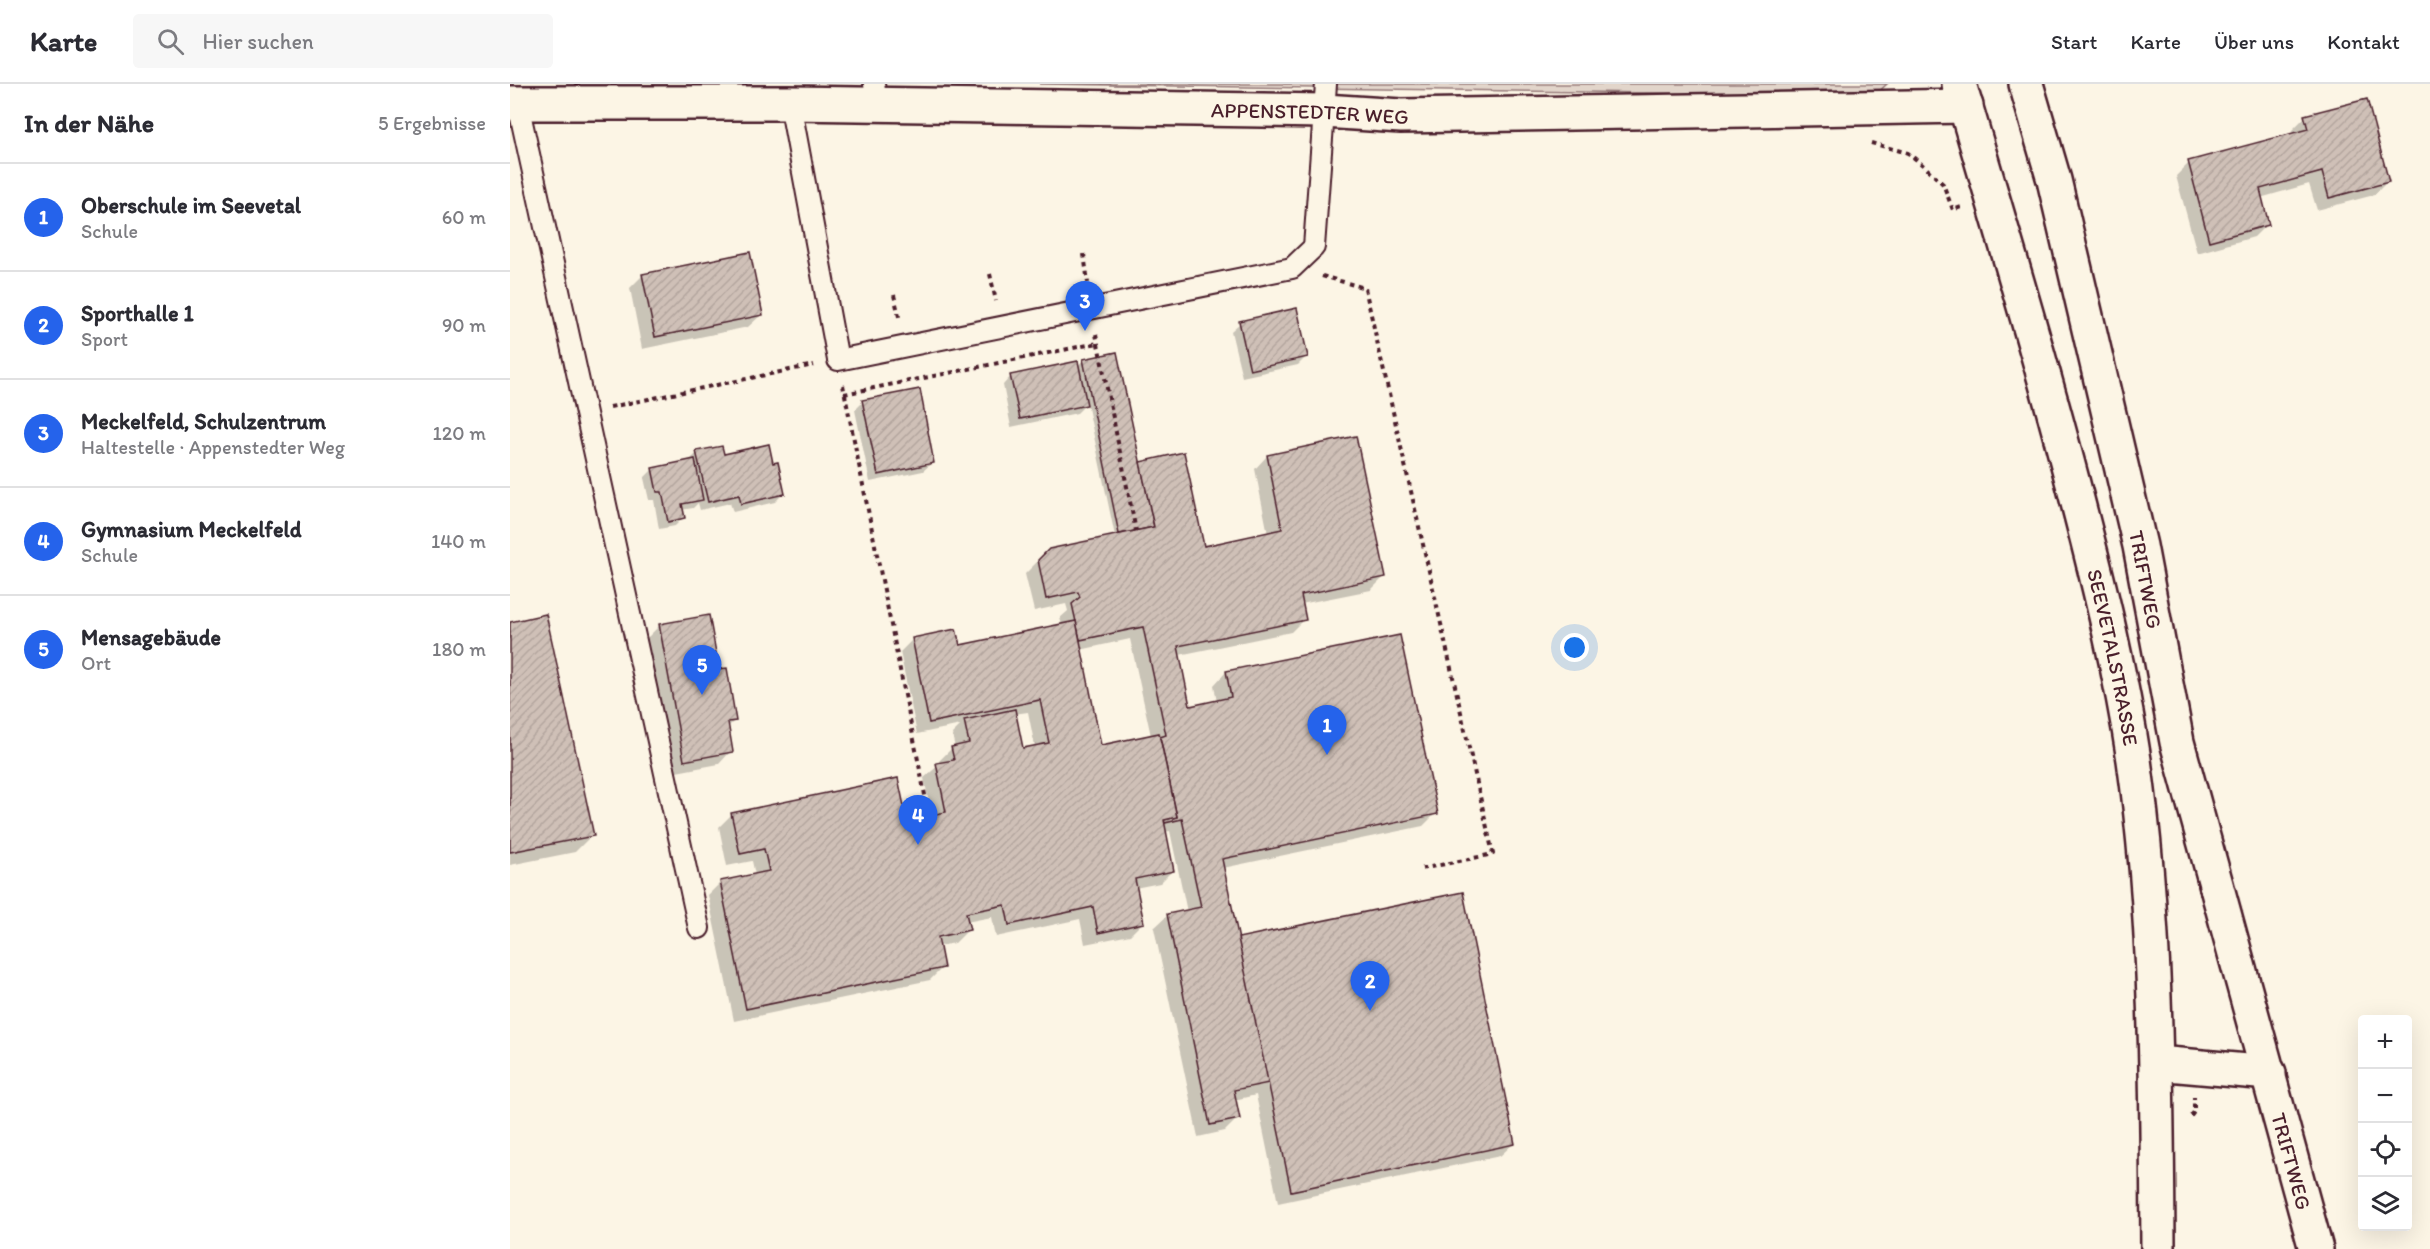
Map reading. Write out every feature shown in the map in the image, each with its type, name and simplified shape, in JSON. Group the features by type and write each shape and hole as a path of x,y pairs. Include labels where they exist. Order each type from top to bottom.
{"street":[{"name":"TRIFTWEG","path":"2026,84 2054,180 2140,546 2177,742 2316,1249"},
{"name":"APPENSTEDTER WEG","path":"514,104 790,104 875,95 1325,97 1401,116 1962,95"},
{"name":"SEEVETALSTRASSE","path":"1962,95 2046,377 2095,570 2134,759 2151,944 2157,1063 2157,1249"},
{"path":"2157,1063 2269,1073"}],"lane":[{"path":"790,104 838,360 1292,268 1314,247 1325,97"},
{"path":"514,104 585,411 699,928"}],"path":[{"path":"1084,254 1091,309 1136,531"},
{"path":"1292,268 1365,288 1493,854 1420,870"},
{"path":"844,394 1098,343"},
{"path":"585,411 838,360 929,815"}],"shaded area":[{"path":"1040,84 1887,84 1878,92 1863,96"}],"building":[{"path":"2367,99 2389,182 2329,198 2322,172 2260,189 2269,225 2209,241 2188,161 2308,129 2304,115"},
{"path":"750,252 763,315 655,337 642,274"},
{"path":"1297,308 1308,357 1250,370 1239,321"},
{"path":"1117,352 1154,527 1119,534 1083,359"},
{"path":"1078,361 1087,405 1020,419 1010,375"},
{"path":"920,389 934,463 878,475 862,400"},
{"path":"1356,436 1386,577 1301,595 1306,620 1178,646 1190,706 1231,697 1226,671 1400,635 1438,814 1222,859 1269,1083 1234,1090 1240,1119 1210,1125 1167,914 1201,907 1182,819 1165,823 1164,820 1177,817 1160,737 1166,735 1143,627 1080,640 1072,604 1080,597 1078,592 1046,599 1038,560 1049,549 1154,527 1140,462 1184,452 1204,546 1282,529 1267,455"},
{"path":"769,444 773,463 778,462 785,494 741,504 739,495 708,502 696,451 722,446 724,454"},
{"path":"695,459 703,500 682,504 685,518 668,522 662,492 657,492 652,468"},
{"path":"546,614 594,836 510,852 510,622"},
{"path":"709,615 719,669 727,668 736,721 728,722 733,752 684,761 659,624"},
{"path":"1076,621 1101,745 1159,733 1177,817 1164,820 1174,871 1135,879 1144,923 1098,933 1093,907 1009,925 1005,905 966,913 970,930 938,937 944,968 746,1009 720,881 769,871 764,849 740,854 731,813 898,778 907,820 946,812 936,763 954,760 951,747 969,743 964,720 1015,709 1023,748 1049,743 1040,700 929,723 912,638 956,629 960,645"},
{"path":"1463,892 1515,1144 1291,1191 1238,938"}],"place":[{"name":"Meckelfeld, Schulzentrum","path":"1085,331"},
{"name":"Mensagebäude","path":"702,695"},
{"name":"Oberschule im Seevetal","path":"1327,755"},
{"name":"Gymnasium Meckelfeld","path":"918,845"},
{"name":"Sporthalle 1","path":"1370,1011"}]}
